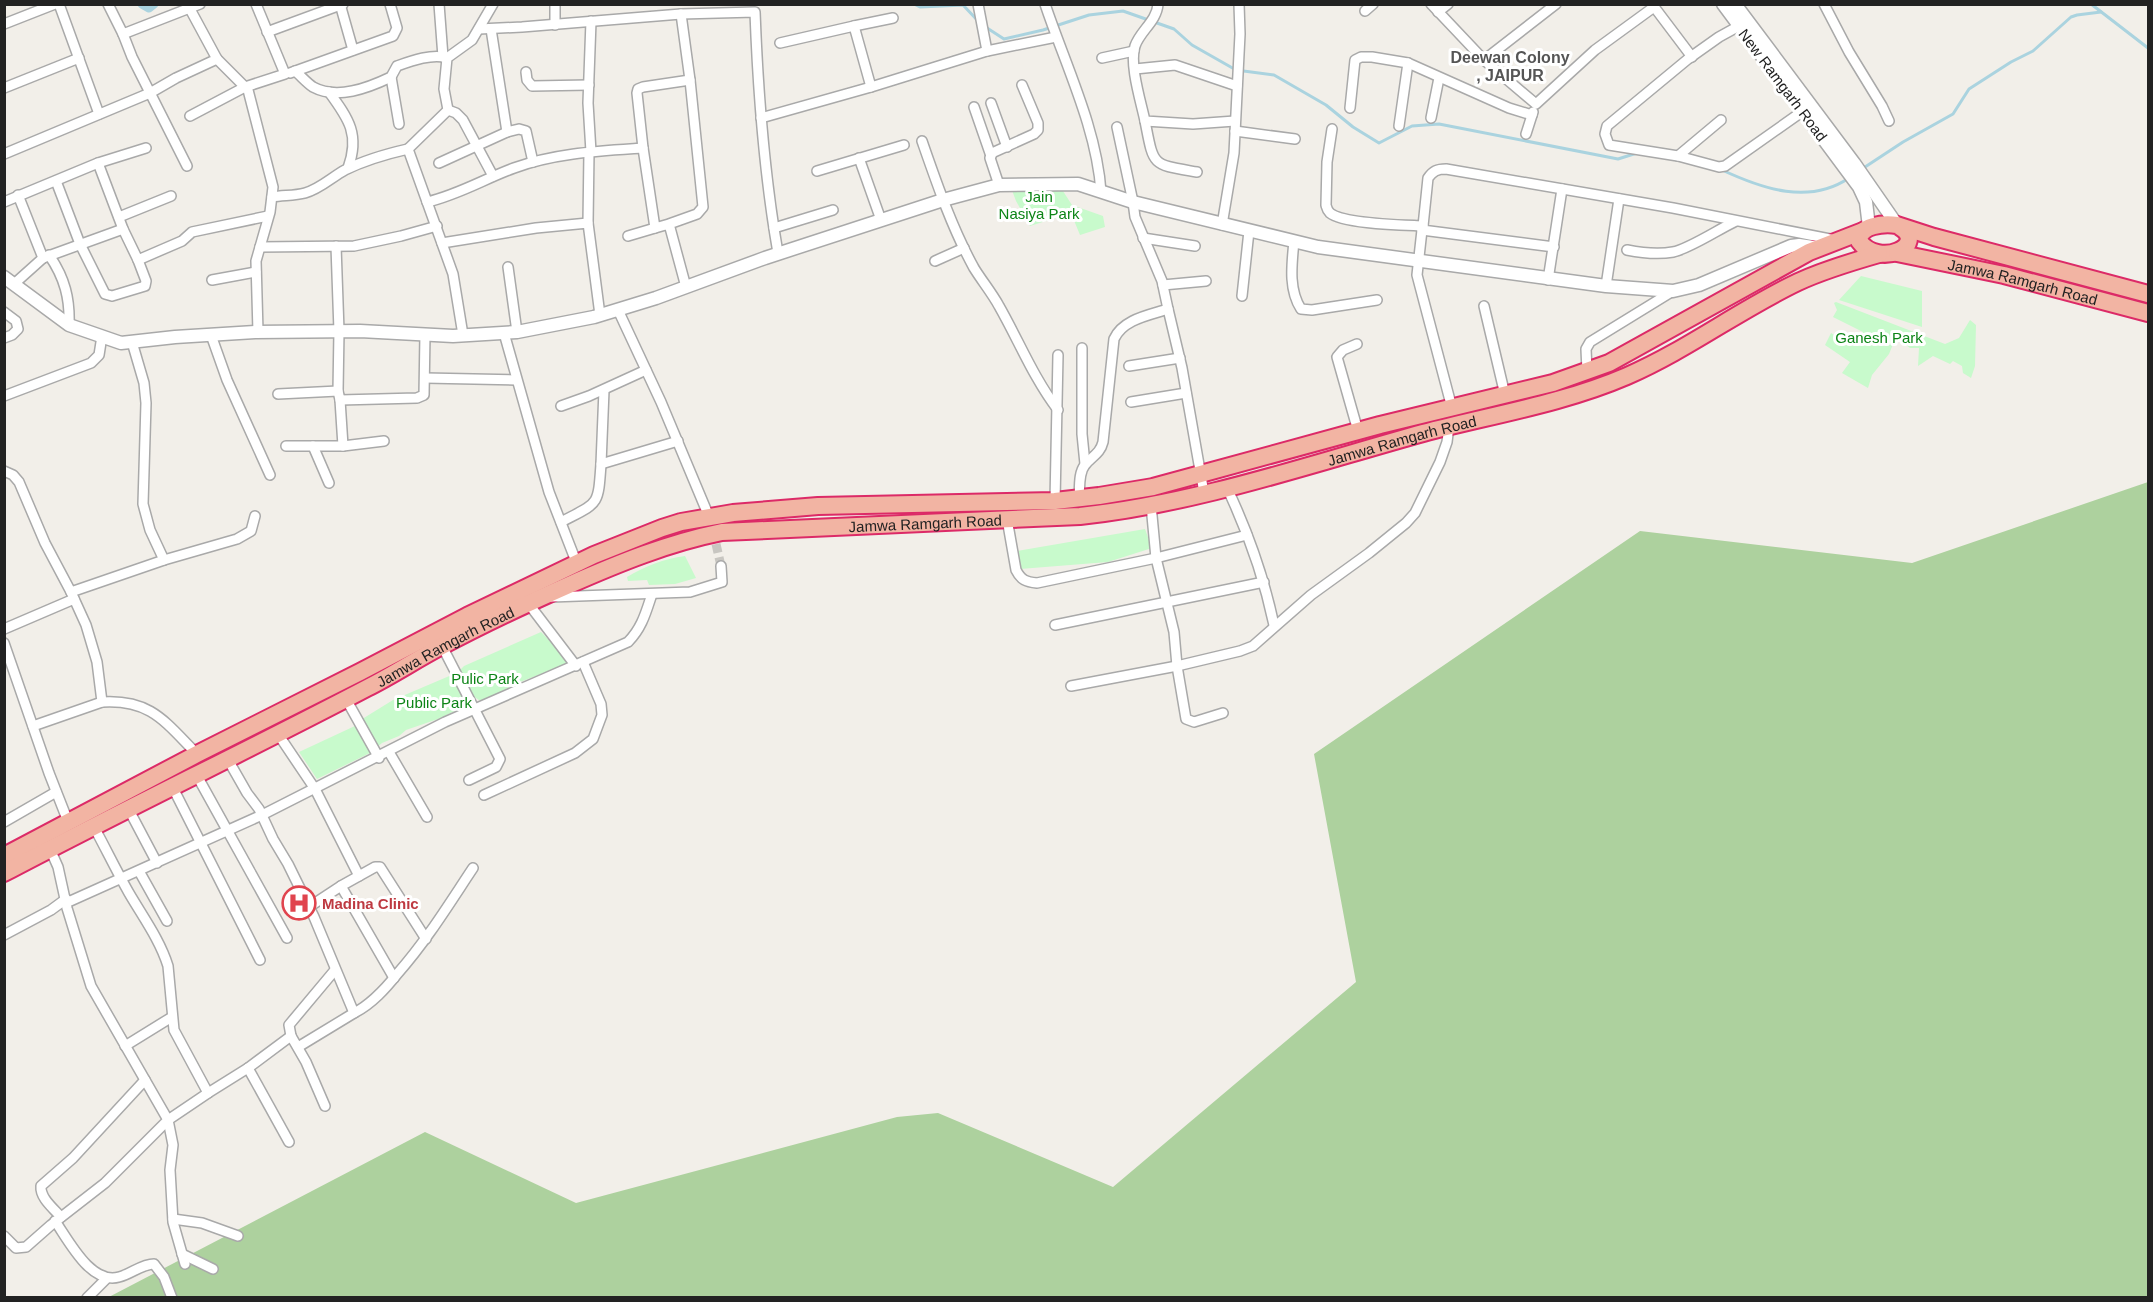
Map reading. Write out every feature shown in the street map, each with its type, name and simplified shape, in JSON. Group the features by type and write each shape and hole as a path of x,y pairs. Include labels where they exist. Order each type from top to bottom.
{"highway":[{"path":"1886,224 1898,226 1908,234 1909,240 1907,245 1897,253 1879,254 1866,249 1859,242 1859,236 1866,229 1886,224"},
{"name":"Jamwa Ramgarh Road","path":"1898,226 2148,294"},
{"name":"Jamwa Ramgarh Road","path":"4,856 72,829 197,754 467,616 577,564 662,528 709,516 818,506 964,505 1055,501 1153,487 1358,431 1553,383 1587,371 1624,356 1819,249 1866,229"},
{"name":"Jamwa Ramgarh Road","path":"1897,253 2004,275 2148,313"},
{"name":"Jamwa Ramgarh Road","path":"4,873 50,849 72,829 94,827 346,699 442,645 534,600 657,548 686,539 715,539 753,529 1109,513 1227,488 1449,426 1549,402 1626,376 1670,354 1796,283 1833,268 1879,254"}],"street":[{"path":"4,24 57,4 99,114"},
{"path":"108,4 187,166"},
{"path":"123,34 200,4"},
{"path":"256,4 285,74"},
{"path":"190,116 245,87 393,36 397,28 390,4"},
{"path":"439,4 445,58 444,89 447,110"},
{"path":"399,124 391,77 394,68 418,60 445,58 472,40 493,4"},
{"path":"555,4 555,25"},
{"path":"978,4 987,51"},
{"path":"1045,4 1092,140 1101,192"},
{"path":"1158,4 1154,16 1134,51 1135,69 1145,121 1155,160 1165,166 1197,172"},
{"path":"1222,225 1234,153 1239,4"},
{"path":"1448,4 1434,8 1484,60 1536,104"},
{"path":"1484,60 1556,4"},
{"name":"New Ramgarh Road","path":"1723,4 1803,111 1848,164"},
{"name":"New Ramgarh Road","path":"1735,4 1848,164"},
{"path":"1824,4 1889,122"},
{"path":"267,32 341,5 352,50"},
{"path":"1526,134 1536,104 1595,50 1653,6 1692,57"},
{"path":"479,29 755,8 766,175 778,253"},
{"path":"190,9 217,59 248,90 273,187 256,261 258,332"},
{"path":"628,236 697,214 703,207 681,14"},
{"path":"780,43 893,18"},
{"path":"591,21 588,223 600,315"},
{"path":"854,26 871,87"},
{"path":"1739,26 1692,57 1607,126 1605,134 1609,145 1677,156 1719,167 1725,166 1803,111"},
{"path":"491,29 507,132"},
{"path":"761,118 1054,31"},
{"path":"1102,58 1134,51"},
{"path":"1350,108 1354,64 1358,58 1372,57 1408,63 1532,116"},
{"path":"4,88 79,58"},
{"path":"4,153 150,93 217,59"},
{"path":"1399,126 1408,63"},
{"path":"1135,69 1175,65 1237,84"},
{"path":"295,71 313,86 330,92 354,90 391,77"},
{"path":"526,72 529,84 537,87 589,86"},
{"path":"1431,118 1439,78"},
{"path":"655,228 637,93 638,89 643,87 690,80"},
{"path":"991,156 994,152 1038,130 1038,123 1022,85"},
{"path":"330,92 348,117 353,133 352,157 348,168"},
{"path":"991,103 1007,147"},
{"path":"974,107 999,185"},
{"path":"447,110 459,116 493,176"},
{"path":"272,196 305,193 321,187 330,178 348,168 383,154 408,149 447,110"},
{"path":"1677,156 1721,120"},
{"path":"1145,121 1235,126 1295,139"},
{"path":"1117,127 1135,217 1162,285 1168,309 1204,493"},
{"path":"439,163 507,132 519,129 526,131 533,162"},
{"path":"1332,129 1327,162 1326,204 1328,211 1333,215 1352,220 1554,247"},
{"path":"922,141 943,200 974,268 998,304 1039,382 1058,410"},
{"path":"817,171 904,145"},
{"path":"4,202 98,163 146,148"},
{"path":"427,202 444,198 493,176 533,162 563,155 643,148"},
{"path":"408,149 453,274 463,335"},
{"path":"859,158 881,220"},
{"path":"56,181 80,244 102,290 108,295 145,286 146,281 138,260 123,229 98,163"},
{"path":"1848,164 1867,191 1898,226"},
{"path":"1452,408 1417,276 1428,178 1437,169 1618,199 1839,241"},
{"path":"123,229 46,257 9,281 69,326 121,343 258,332 339,331 463,335 518,332 618,310 778,253 943,200 999,185 1078,184 1133,202 1318,247 1548,280 1606,286 1673,291 1699,285 1791,246 1799,245 1819,249"},
{"path":"1548,280 1562,189"},
{"path":"1866,229 1867,191"},
{"path":"18,195 46,257 58,267 68,294 69,326"},
{"path":"119,217 171,196"},
{"path":"1606,286 1618,199"},
{"path":"774,228 833,210"},
{"path":"138,260 182,241 192,232 268,216"},
{"path":"1627,250 1646,254 1674,252 1736,221"},
{"path":"442,243 536,228 588,223"},
{"path":"669,224 686,287"},
{"path":"260,247 354,246 437,226"},
{"path":"1242,296 1249,231"},
{"path":"1143,238 1195,246"},
{"path":"1294,241 1292,279 1294,292 1301,309 1312,310 1377,300"},
{"path":"336,246 339,396 343,446"},
{"path":"935,261 964,248"},
{"path":"508,267 518,332"},
{"path":"212,280 256,272"},
{"path":"1162,285 1206,281"},
{"path":"1587,371 1586,349 1590,342 1659,302 1673,291"},
{"path":"1484,306 1505,395"},
{"path":"1079,499 1082,470 1085,464 1101,450 1103,442 1116,333 1128,323 1168,309"},
{"path":"618,310 678,441 709,516 715,539"},
{"path":"4,312 16,321 18,329 4,338"},
{"path":"504,333 549,492 577,564"},
{"path":"278,394 417,398 426,392 425,334"},
{"path":"211,335 227,380 270,475"},
{"path":"4,396 91,363 99,355 102,336"},
{"path":"132,342 144,383 146,403 143,504 150,530 164,560"},
{"path":"1357,344 1343,350 1337,357 1358,431"},
{"path":"1082,348 1082,434 1085,464"},
{"path":"1055,501 1058,355"},
{"path":"1129,366 1179,358"},
{"path":"561,406 604,390 646,370"},
{"path":"425,378 516,380"},
{"path":"561,522 591,506 599,494 604,390"},
{"path":"1131,402 1186,393"},
{"path":"1071,686 1177,666 1253,646 1311,595 1369,553 1415,513 1440,462 1447,442 1449,426"},
{"path":"286,446 343,446 384,441"},
{"path":"601,464 678,441"},
{"path":"313,446 329,483"},
{"path":"4,471 19,482 45,543 86,625 97,662 102,702"},
{"path":"1227,488 1264,582 1274,626"},
{"path":"1151,505 1156,558 1174,632 1186,719 1194,722 1223,713"},
{"path":"4,630 73,595 164,560 237,539 251,531 255,516"},
{"path":"1007,519 1013,563 1020,577 1027,582 1037,583 1156,558 1247,535"},
{"path":"534,600 690,592 722,582 721,566"},
{"path":"1055,625 1264,582"},
{"path":"4,935 66,901 228,831 475,709 628,642 644,622 652,594"},
{"path":"484,795 575,753 593,739 602,715 601,704 580,664 534,600"},
{"path":"4,642 56,792 72,829"},
{"path":"442,645 500,759 496,767 469,780"},
{"path":"4,678 16,675"},
{"path":"346,699 379,758"},
{"path":"33,726 102,702 116,701 135,704 151,710 163,719 197,754"},
{"path":"278,734 315,789 359,876"},
{"path":"389,752 427,817"},
{"path":"227,758 262,815 309,907 354,1013"},
{"path":"196,774 287,938"},
{"path":"172,786 260,960"},
{"path":"4,822 56,792"},
{"path":"129,810 157,863"},
{"path":"94,827 166,958 174,1030 208,1093"},
{"path":"50,849 58,867 91,986 168,1120 173,1145 170,1170 173,1219 185,1264"},
{"path":"309,907 375,867 383,870 426,939"},
{"path":"298,1047 363,1009 394,978 426,939 473,868"},
{"path":"138,871 167,921"},
{"path":"341,886 394,978"},
{"path":"325,1106 289,1030 292,1020 335,970"},
{"path":"124,1046 172,1017"},
{"path":"4,1236 12,1246 22,1249 29,1245 58,1219 105,1183 168,1120 248,1068 291,1036"},
{"path":"248,1068 289,1142"},
{"path":"145,1080 73,1158 41,1186 40,1191 77,1253 92,1270 102,1277 120,1277 146,1265 154,1264 164,1277 172,1298"},
{"path":"173,1219 202,1223 238,1236"},
{"path":"182,1254 213,1269"},
{"path":"87,1298 107,1278"}],"green space":[{"name":"Jain Nasiya Park","path":"1010,185 1061,188 1072,205 1103,216 1105,227 1080,235 1073,218 1065,215 1030,226"},
{"name":"Ganesh Park","path":"1861,276 1922,291 1922,327 1839,300"},
{"name":"Ganesh Park","path":"1834,303 1945,344 1959,338 1970,320 1976,325 1975,366 1971,378 1963,373 1962,366 1953,361 1950,364 1933,356 1918,366 1919,348 1910,348 1896,337 1889,354 1872,375 1868,388 1842,373 1850,362 1825,345 1831,333 1848,343 1859,342 1863,332 1833,317 1837,310"},
{"path":"2148,482 2148,1297 107,1298 425,1132 576,1203 897,1117 938,1113 1113,1187 1356,982 1314,754 1640,531 1912,563"},
{"path":"1145,529 1152,548 1108,562 1020,569 1017,551"},
{"path":"685,556 696,578 675,584 649,585 647,580 628,581 627,577 648,566"},
{"name":"Pulic Park","path":"541,632 567,658 569,663 515,684 482,702 473,696 459,671 464,666"},
{"name":"Public Park","path":"454,674 467,705 438,719 406,730 399,736 382,743 370,753 317,779 299,752 357,725 359,721 393,700"}],"waterway":[{"path":"142,4 149,8 154,4"},
{"path":"914,4 920,7 963,5 979,22"},
{"path":"2091,4 2148,48"},
{"path":"984,26 1004,39 1043,30 1089,15 1123,11 1174,29 1192,45 1236,70 1274,75 1326,105 1353,127 1379,143 1412,126 1439,124 1618,159 1637,153"},
{"path":"1862,169 1903,142 1953,114 1969,89 2033,51 2071,17 2101,12"},
{"path":"1722,170 1754,183 1786,191 1818,191 1849,178"}],"tunnel":[{"path":"716,544 721,566"}],"place":[{"name":"Madina Clinic","path":"299,903"}],"district":[{"name":"Deewan Colony , JAIPUR","path":"1510,66"}]}
